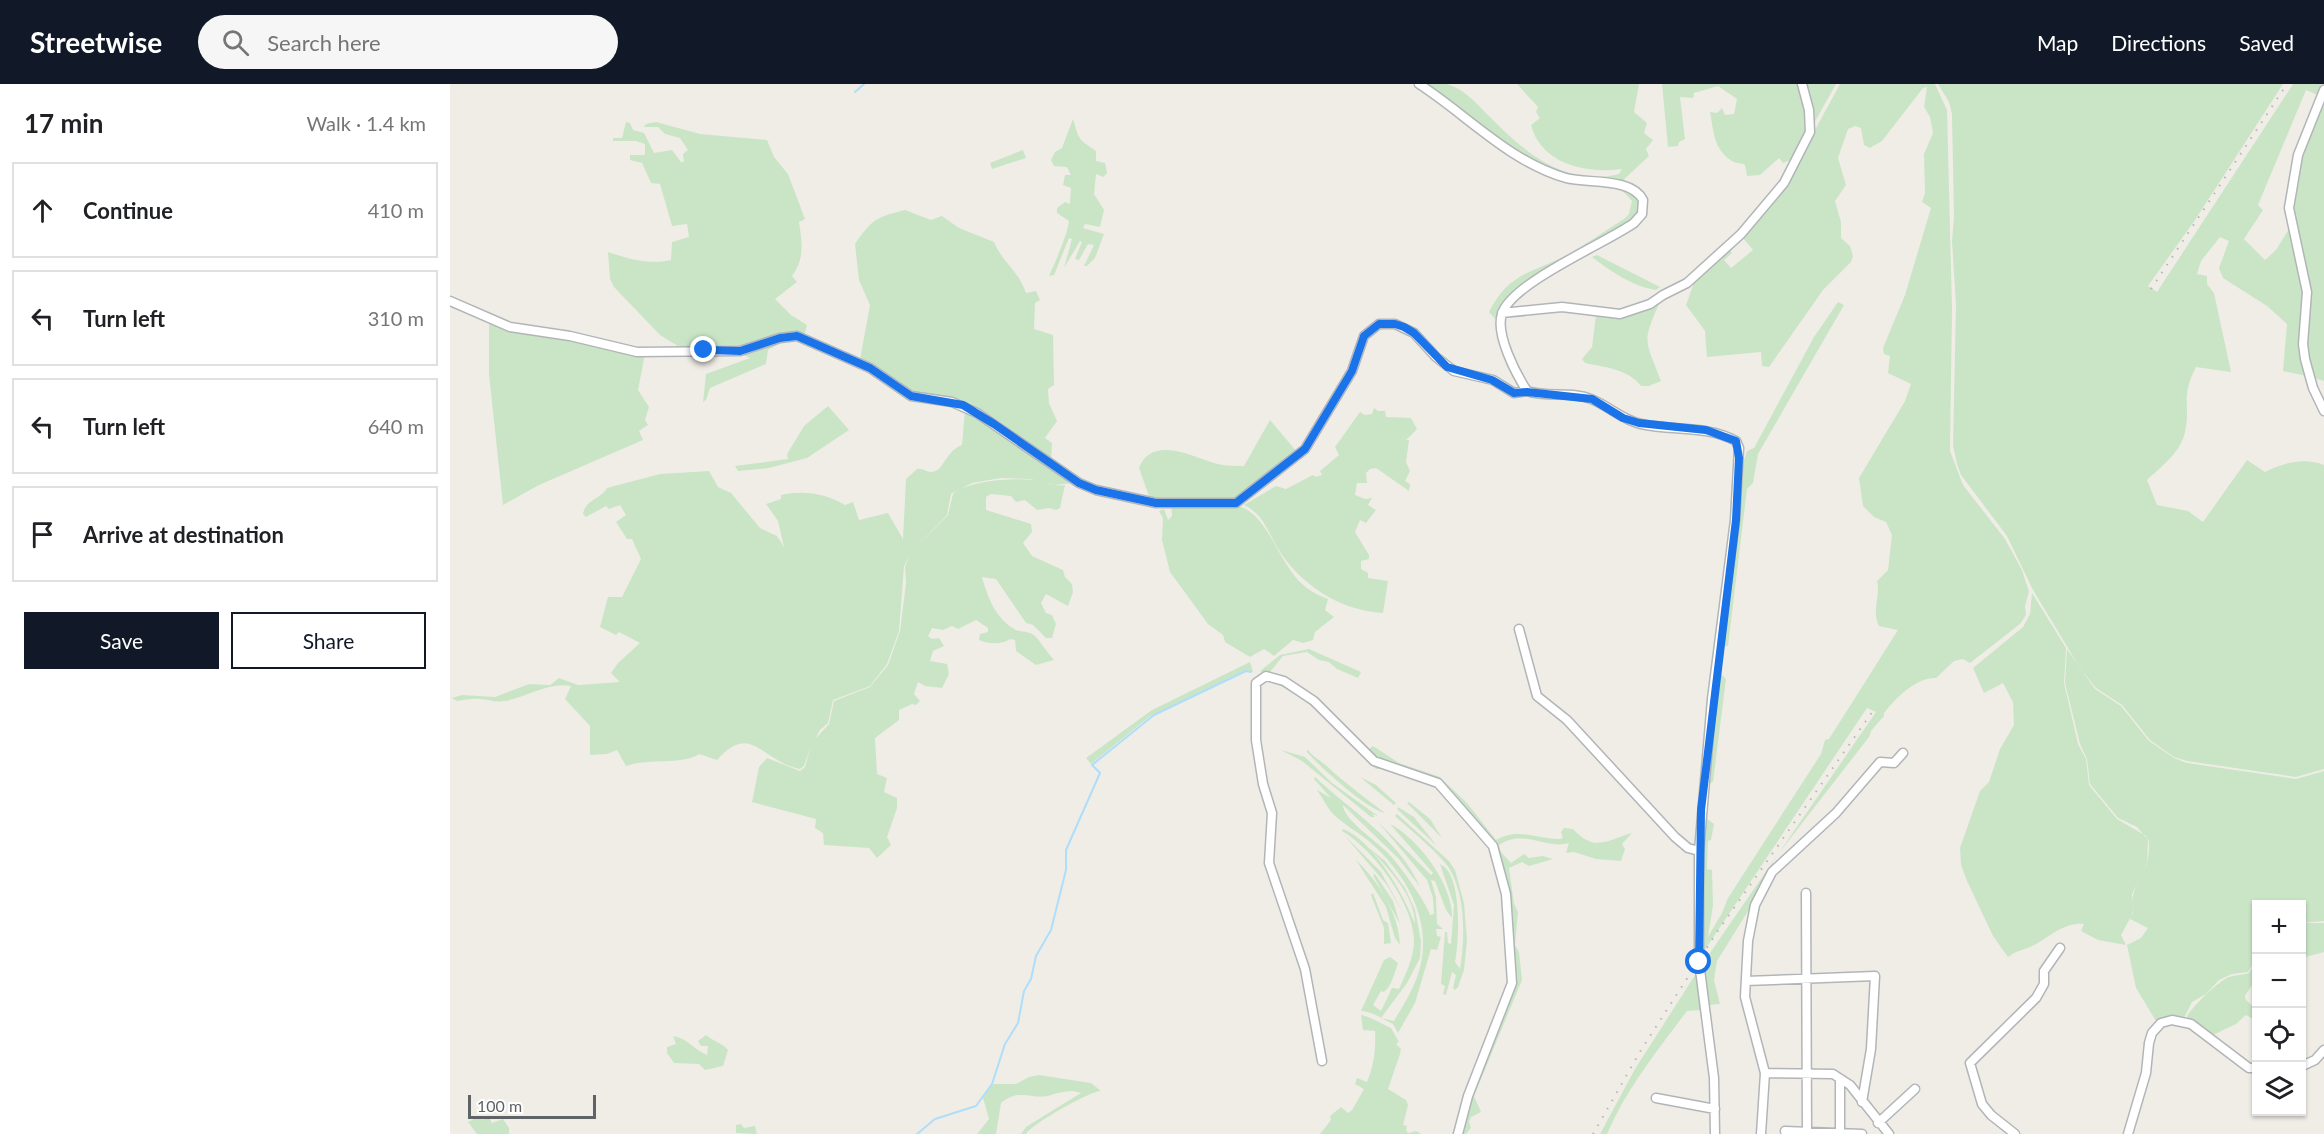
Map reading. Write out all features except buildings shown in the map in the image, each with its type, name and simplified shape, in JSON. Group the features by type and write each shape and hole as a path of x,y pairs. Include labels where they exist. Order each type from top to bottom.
{"street":[{"path":"1419,84 1533,165 1569,179 1626,187 1641,195 1643,200 1642,214 1634,223 1551,270 1512,301 1502,314 1504,343 1527,392"},
{"path":"1502,314 1562,307 1620,314 1640,309 1688,283 1741,234 1784,183 1810,132 1809,110 1802,84"},
{"path":"2324,90 2298,155 2289,208 2307,292 2303,344 2305,359 2313,388 2324,411"},
{"path":"450,301 510,327 570,336 637,352 740,351 780,338 797,336 870,368 911,396 963,405 1079,483 1096,490 1156,503 1236,503 1305,449 1352,371 1364,336 1379,324 1395,324 1414,333 1436,357 1454,371 1492,380 1514,393 1527,392 1592,399 1623,418 1639,423 1706,430 1736,441 1739,448 1736,520 1712,699 1699,851 1699,962 1716,1109 1715,1134"},
{"path":"1519,628 1537,696 1567,720 1675,837 1688,848 1699,851"},
{"path":"1322,1062 1305,969 1269,863 1272,813 1263,784 1254,720 1256,682 1266,676 1284,681 1314,701 1374,761 1438,783 1492,846 1506,894 1512,983 1468,1096 1458,1134"},
{"path":"1761,1134 1765,1072 1745,998 1751,922 1755,905 1772,872 1836,813 1880,762 1894,763 1903,753"},
{"path":"1806,893 1809,1071 1807,1133"},
{"path":"2015,1134 1991,1115 1982,1104 1970,1063 2036,998 2044,984 2044,971 2060,948"},
{"path":"1746,981 1875,976 1871,1049 1862,1102"},
{"path":"2128,1134 2146,1074 2149,1043 2152,1033 2161,1023 2172,1020 2191,1024 2248,1068 2252,1068"},
{"path":"2306,1064 2315,1060 2324,1050"},
{"path":"1765,1072 1809,1071 1833,1074 1850,1085 1888,1134"},
{"path":"1840,1078 1840,1134"},
{"path":"1878,1123 1914,1089"},
{"path":"1656,1098 1716,1109"},
{"path":"1785,1131 1862,1134"}],"green space":[{"path":"1423,84 1446,84 1463,92 1515,141 1546,163 1580,176 1599,177 1619,174 1622,169 1580,168 1555,157 1544,149 1531,125 1540,118 1536,112 1538,107 1517,84 1639,84 1634,112 1647,123 1644,133 1653,140 1646,149 1649,156 1620,183 1570,177 1534,164"},
{"path":"1662,84 1800,84 1808,131 1793,159 1783,163 1779,158 1760,175 1747,176 1745,165 1732,161 1721,151 1714,133 1710,112 1717,113 1722,108 1725,115 1734,114 1737,99 1718,86 1694,93 1693,98 1680,97 1685,139 1679,142 1678,146 1668,147"},
{"path":"1804,84 1836,84 1812,127"},
{"path":"1840,84 1935,84 1947,110 1952,309 1950,451 1963,485 2005,539 2022,570 2029,592 2025,606 2026,615 2020,624 1970,663 1963,659 1954,661 1936,678 1921,681 1900,696 1884,713 1869,737 1777,855 1876,712 1867,708 1702,954 1703,816 1714,824 1711,840 1708,841 1707,869 1712,870 1713,905 1708,937 1728,898 1821,754 1825,740 1829,739 1898,630 1879,626 1877,620 1877,581 1888,570 1892,535 1886,522 1874,517 1863,506 1859,478 1905,401 1911,384 1888,373 1890,356 1884,354 1883,348 1905,295 1931,208 1922,202 1925,193 1924,154 1933,133 1930,117 1924,107 1927,87 1923,88 1882,141 1870,148 1864,145 1861,128 1855,126 1848,129 1838,158 1846,185 1835,201 1841,222 1841,238 1850,246 1853,256 1851,262 1823,290 1769,367 1762,366 1761,352 1707,357 1705,331 1686,305 1695,280 1728,249 1732,253 1724,260 1731,268 1753,250 1742,237 1784,187"},
{"path":"1938,84 2283,84 2195,220 2148,286 2157,292 2293,84 2324,84 2320,96 2306,90 2258,205 2263,210 2244,239 2265,260 2276,250 2289,229 2301,284 2307,376 2283,371 2287,324 2267,306 2223,278 2219,268 2229,241 2220,237 2201,261 2197,274 2207,276 2207,284 2214,293 2231,372 2196,367 2188,386 2187,423 2183,439 2170,459 2147,480 2157,505 2188,511 2203,522 2247,460 2265,472 2301,461 2324,465 2324,769 2296,777 2187,761 2174,757 2150,740 2122,705 2096,688 2080,668 2033,590 2007,536 1961,475 1953,446 1956,305 1952,241 1954,217 1952,114 1949,102"},
{"path":"2324,97 2324,381 2311,377 2304,344 2309,303 2291,219 2299,156"},
{"path":"1073,119 1080,139 1096,151 1096,161 1105,163 1107,173 1103,177 1096,174 1094,194 1104,210 1100,227 1085,224 1083,228 1104,234 1095,258 1087,266 1084,266 1094,245 1088,244 1079,260 1075,259 1082,242 1080,241 1064,268 1072,239 1069,238 1054,275 1049,276 1069,221 1057,213 1057,208 1065,202 1070,204 1071,188 1063,185 1065,175 1071,175 1067,167 1054,166 1051,160 1055,152 1062,148"},
{"path":"626,122 630,123 633,130 644,133 654,153 672,150 681,162 684,162 683,154 688,150 680,138 665,134 658,127 644,127 646,124 656,122 700,134 767,140 774,157 788,174 805,219 799,222 801,257 792,276 797,282 775,299 791,315 807,325 804,336 739,349 681,348 660,335 614,287 610,279 608,252 647,262 671,260 672,242 689,237 687,224 672,226 660,184 651,183 642,163 630,160 630,155 645,155 645,144 636,141 613,141 613,138 622,138"},
{"path":"1023,150 1026,158 992,169 990,163"},
{"path":"1620,188 1632,191 1639,199 1639,210 1632,221 1511,297 1497,321 1489,312 1504,289 1512,282 1572,252 1629,214 1632,201"},
{"path":"905,210 931,220 942,216 959,228 994,242 1019,278 1026,293 1036,291 1040,300 1035,303 1034,329 1053,335 1054,385 1048,389 1049,403 1057,421 1045,438 1052,443 1051,462 979,410 952,400 918,396 860,360 870,305 859,280 855,244 876,220"},
{"path":"1597,255 1660,287 1656,290 1631,282 1592,257"},
{"path":"1661,299 1648,333 1648,340 1651,356 1661,381 1649,386 1641,386 1623,372 1585,363 1582,359 1592,347 1596,315 1621,316"},
{"path":"1838,302 1844,305 1758,454 1753,483 1747,489 1728,646 1724,646 1740,471 1747,451 1754,448 1814,337"},
{"path":"489,320 523,333 566,338 645,354 638,390 649,407 645,420 648,425 639,431 643,440 539,485 503,505 489,374"},
{"path":"789,338 768,350 766,364 710,388 703,402 706,374 750,358 739,353"},
{"path":"828,406 849,430 807,458 769,468 738,471 735,466 788,459 787,454 804,426"},
{"path":"1374,408 1378,411 1385,411 1386,417 1411,418 1417,429 1406,440 1409,440 1406,462 1410,471 1405,481 1410,484 1409,491 1376,468 1366,473 1367,483 1357,483 1355,495 1365,499 1372,498 1368,505 1376,510 1366,523 1360,520 1355,532 1369,555 1369,559 1361,561 1361,569 1368,573 1368,578 1388,581 1383,613 1351,607 1336,601 1309,584 1286,560 1256,513 1244,505 1276,486 1286,489 1313,475 1316,477 1322,475 1320,471 1339,455 1335,447 1360,412 1365,415 1372,414"},
{"path":"965,410 1072,483 1056,485 1065,485 1060,508 1056,510 1049,508 1037,510 1025,500 1016,502 1011,496 991,494 986,497 986,510 1031,524 1032,532 1023,543 1032,556 1063,570 1065,577 1072,584 1073,592 1068,606 1046,594 1041,603 1046,613 1052,615 1056,624 1052,638 1046,638 1033,625 1026,623 996,579 982,577 990,600 1002,619 1014,629 1034,635 1054,660 1036,665 1016,651 1015,640 995,643 979,640 980,634 988,632 988,628 976,620 958,629 952,626 943,630 932,628 928,636 932,639 939,638 944,646 933,651 930,661 947,664 949,674 942,688 925,686 918,682 914,694 920,701 916,705 912,704 899,710 899,720 875,738 877,774 887,778 884,792 897,798 897,808 887,837 891,845 877,858 869,848 824,845 823,833 815,828 816,819 752,802 759,767 767,758 800,771 805,767 811,746 804,766 800,769 786,765 748,744 739,744 729,749 717,760 699,754 675,761 645,762 626,766 617,750 607,754 590,755 590,726 565,699 571,686 554,686 501,701 472,699 457,701 452,698 462,695 495,697 529,684 550,685 559,678 578,685 620,682 611,673 618,663 640,643 619,632 616,635 600,627 608,597 622,597 641,559 632,539 627,539 616,522 626,515 620,505 609,509 606,506 586,517 583,514 584,509 607,488 660,474 709,471 718,487 731,493 760,528 777,536 784,547 778,521 766,504 781,499 781,495 797,493 822,495 845,505 853,502 859,520 888,513 903,539 906,479 917,469 929,472 939,469 956,448 962,445","holes":["1001,478 1035,480 1015,479 980,483 962,488 972,483","958,490 953,494 948,515 914,549 947,515 951,494","911,554 905,566 906,583 900,631 888,665 870,687 834,701 829,724 815,739 828,723 833,700 870,686 887,664 899,631 904,566"]},
{"path":"1270,420 1297,452 1235,500 1150,499 1139,468 1145,458 1152,453 1172,450 1228,466 1244,466"},
{"path":"1171,504 1225,504 1241,507 1251,513 1268,532 1289,569 1307,588 1328,599 1325,610 1334,617 1315,632 1313,640 1303,643 1293,640 1274,656 1264,649 1250,657 1225,642 1223,635 1208,624 1170,572 1162,540 1163,518 1159,511 1164,509 1168,520 1172,516"},
{"path":"2032,593 2066,648 2064,683 2078,744 2086,759 2089,785 2117,819 2146,836 2148,841 2147,864 2132,894 2133,913 2121,935 2126,945 2098,940 2081,931 2084,924 2077,924 2062,928 2008,957 1993,936 1967,881 1961,865 1960,848 1980,791 1989,782 2000,749 2014,725 2013,702 2003,683 1984,693 1973,668 2023,627 2030,614"},
{"path":"1309,649 1361,672 1358,678 1307,652 1283,656 1270,672 1300,685 1312,694 1369,749 1373,746 1399,763 1440,777 1467,803 1496,840 1512,834 1559,839 1563,838 1561,832 1564,828 1573,829 1588,841 1595,843 1632,833 1622,844 1625,849 1621,861 1596,859 1574,852 1566,853 1569,843 1551,844 1517,838 1499,845 1501,852 1511,863 1524,854 1529,858 1543,856 1553,859 1529,866 1522,862 1509,868 1514,904 1518,912 1515,945 1519,952 1522,980 1474,1096 1481,1112 1471,1117 1469,1122 1471,1128 1466,1134 1460,1134 1470,1096 1511,995 1501,864 1444,785 1375,759 1332,717 1260,671 1280,655"},
{"path":"2067,649 2095,689 2121,706 2149,741 2174,758 2187,763 2296,779 2324,771 2324,921 2306,923 2306,900 2252,900 2252,966 2248,972 2232,974 2219,980 2206,994 2192,1002 2183,1020 2156,1021 2136,988 2127,945 2141,938 2148,928 2130,919 2133,896 2148,859 2149,841 2137,827 2118,818 2090,784 2087,759 2080,744 2065,683"},
{"path":"1250,662 1253,672 1246,670 1149,717 1091,764 1086,758 1152,710"},
{"path":"1719,672 1726,679 1713,782 1710,783"},
{"path":"1267,681 1276,683 1293,691 1310,702 1389,769 1376,769 1312,707 1283,687"},
{"path":"1281,750 1305,757 1332,783 1378,816 1372,814 1375,817 1371,817 1302,761"},
{"path":"1308,750 1385,813 1376,810 1343,786 1306,751"},
{"path":"1315,777 1374,827 1400,855 1420,887 1399,859 1343,805 1348,817 1398,865 1430,915 1434,914 1433,898 1427,880 1377,821 1431,875 1433,873 1390,824 1412,840 1432,864 1447,891 1452,918 1446,910 1435,881 1431,880 1436,897 1437,924 1443,929 1436,929 1437,936 1441,937 1437,950 1431,949 1415,1003 1398,1033 1393,1024 1382,1018 1394,1021 1416,980 1423,942 1416,906 1398,873 1386,858 1332,813 1317,790 1331,798 1314,779"},
{"path":"1360,777 1376,785 1396,803 1394,805"},
{"path":"1409,802 1430,819 1442,838 1407,803"},
{"path":"1398,807 1414,817 1437,846 1397,809"},
{"path":"1397,814 1449,861 1455,870 1464,903 1467,940 1464,970 1455,990 1453,988 1456,975 1452,972 1446,995 1443,994 1445,986 1441,984 1445,932 1447,932 1448,943 1451,944 1454,905 1440,864 1447,870 1453,881 1456,894 1458,939 1455,962 1460,969 1463,918 1459,891 1445,862 1395,816"},
{"path":"1343,829 1355,835 1375,855 1369,848 1385,861 1405,888 1415,910 1421,941 1420,958 1407,983 1381,1018 1361,1011 1384,960 1390,957 1398,963 1394,975 1389,986 1384,992 1381,991 1373,1005 1381,1011 1392,988 1399,989 1413,953 1414,940 1407,910 1390,879 1367,851 1342,831","holes":["1377,857 1405,892 1414,913 1415,924 1396,884"]},
{"path":"1344,835 1381,872 1406,918 1387,885"},
{"path":"1356,860 1386,898 1396,921 1400,945 1395,938 1386,907"},
{"path":"1772,863 1775,868 1717,961 1714,980 1720,1004 1709,1005 1703,963"},
{"path":"1375,874 1393,901 1400,924 1373,875"},
{"path":"1373,893 1383,920 1388,923 1391,943 1384,944 1384,928 1371,895"},
{"path":"2306,923 2324,923 2324,952 2306,957"},
{"path":"2252,968 2252,985 2245,996 2252,1005 2252,1019 2246,1015 2236,1024 2213,1035 2187,1017 2199,1001 2219,983 2229,977 2249,973"},
{"path":"1697,972 1701,1010 1687,1011 1633,1085 1607,1134 1600,1134 1635,1069"},
{"path":"1361,1015 1391,1028 1399,1042 1396,1044 1401,1049 1400,1054 1388,1089 1406,1100 1408,1105 1403,1125 1407,1126 1408,1133 1416,1131 1422,1134 1320,1134 1331,1120 1330,1116 1341,1107 1348,1113 1352,1110 1364,1089 1355,1084 1357,1078 1367,1082 1374,1057 1375,1031 1363,1030"},
{"path":"706,1035 728,1050 723,1066 705,1070 699,1064 674,1063 667,1053 667,1047 676,1044 673,1036 683,1039 707,1055 708,1046 701,1046 698,1041"},
{"path":"1039,1075 1091,1083 1101,1091 1085,1096 1062,1109 1030,1129 1026,1134 1021,1134 1026,1127 1081,1093 1069,1091 1041,1097 1014,1096 1001,1103 996,1134 977,1134 989,1119 983,1098 992,1084 1016,1084"},
{"path":"480,1116 482,1120 488,1116 492,1123 503,1119 509,1128 509,1134 477,1134 468,1122"},
{"path":"741,1124 744,1128 755,1126 757,1134 736,1133 736,1125"}],"waterway":[{"path":"855,92 864,84"},
{"path":"917,1134 935,1119 976,1106 992,1084 1005,1044 1018,1023 1024,991 1031,979 1036,956 1051,930 1066,870 1066,850 1100,773 1092,765 1154,715 1246,671 1251,672"}],"railway":[{"path":"2151,289 2287,84"},
{"path":"1593,1134 1641,1050 1717,932 1873,711"}],"route":[{"path":"704,350 740,351 780,338 797,336 870,368 911,396 963,405 1079,483 1096,490 1156,503 1236,503 1305,449 1343,389 1364,336 1379,324 1395,324 1404,327 1414,333 1447,367 1464,374 1492,380 1504,385 1514,393 1527,392 1592,399 1623,418 1639,423 1706,430 1736,441 1739,458 1736,520 1712,699 1706,780 1701,810 1699,962"}]}
